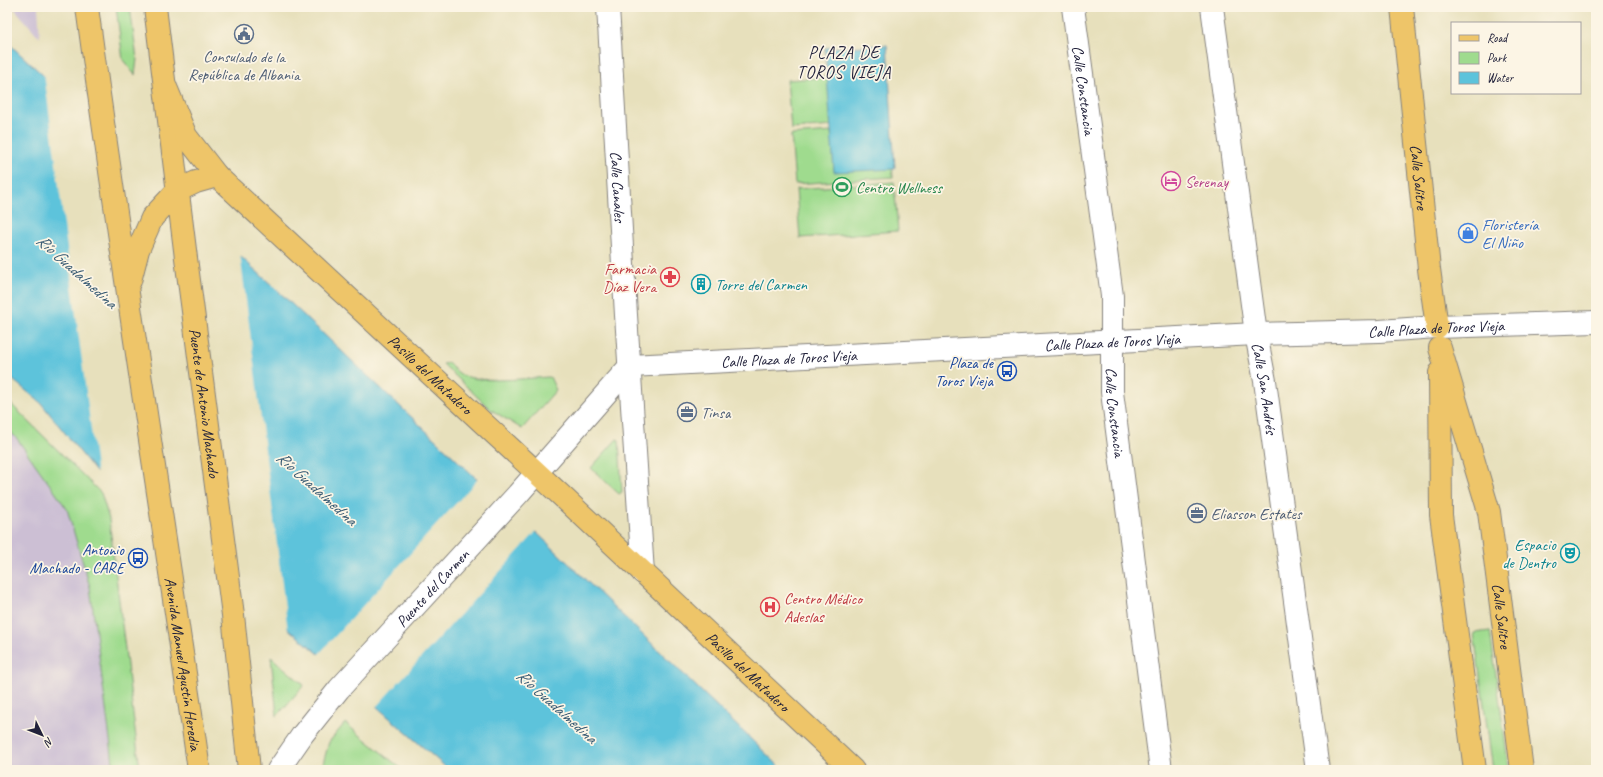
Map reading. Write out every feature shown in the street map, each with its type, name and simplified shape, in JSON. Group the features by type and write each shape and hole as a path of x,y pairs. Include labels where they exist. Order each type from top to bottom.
{"main road":[{"path":"87,7 98,95 128,293"},
{"path":"155,7 165,85"},
{"name":"Calle Salitre","path":"1402,7 1429,269 1439,338 1441,515 1475,770"},
{"name":"Puente de Antonio Machado","path":"165,85 177,191 233,615 249,770"},
{"name":"Pasillo del Matadero","path":"165,85 186,136 217,176 530,479 643,573 853,770"},
{"path":"128,293 138,250 152,218 177,191 196,182 217,176"},
{"name":"Avenida Manuel Agustín Heredia","path":"128,293 199,770"},
{"name":"Calle Salitre","path":"1439,338 1489,512 1522,770"}],"street":[{"name":"Calle Canales","path":"608,7 630,366"},
{"name":"Calle Constancia","path":"1073,7 1112,296 1112,392 1161,770"},
{"name":"Calle San Andrés","path":"1212,7 1256,334 1265,381 1318,770"},
{"name":"Calle Plaza de Toros Vieja","path":"630,366 1112,340 1256,334 1380,331 1439,338 1596,322"},
{"name":"Puente del Carmen","path":"278,770 303,734 339,689 530,479 630,366"},
{"path":"630,366 643,573"}],"shaded area":[{"path":"13,7 38,7 40,38"},
{"path":"7,400 101,493 109,519 140,770 7,770"}],"green space":[{"path":"116,7 130,7 137,59 135,75 123,60"},
{"path":"885,73 889,122 791,129 787,80"},
{"path":"890,128 893,177 795,184 791,135"},
{"path":"894,182 898,231 800,238 796,189"},
{"path":"448,363 462,375 471,378 505,380 550,377 556,390 522,429 490,409 443,364"},
{"path":"7,400 101,493 109,519 140,770 114,770 90,587 67,509 18,440 7,428"},
{"path":"617,439 619,440 622,492 619,494 591,468"},
{"path":"1490,631 1509,770 1493,770 1474,633"},
{"path":"271,657 304,685 277,716"},
{"path":"345,723 403,770 323,770 322,767 329,742"}],"water":[{"name":"Río Guadalmedina","path":"7,42 277,290 478,480 536,532 783,770 449,770 319,654 96,472 41,403 7,375"},
{"path":"887,45 895,169 834,172 825,48"}],"pier":[{"path":"44,73 240,253 288,631 97,475"},
{"path":"479,478 537,531 375,708 318,655"}],"place":[{"name":"Consulado de la República de Albania","path":"244,34"},
{"name":"Serenay","path":"1171,181"},
{"name":"Centro Wellness","path":"842,187"},
{"name":"Floristería El Niño","path":"1468,233"},
{"name":"Farmacia Díaz Vera","path":"670,277"},
{"name":"Torre del Carmen","path":"701,284"},
{"name":"Plaza de Toros Vieja","path":"1007,371"},
{"name":"Tinsa","path":"687,412"},
{"name":"Eliasson Estates","path":"1197,513"},
{"name":"Espacio de Dentro","path":"1570,553"},
{"name":"Antonio Machado - CARE","path":"138,558"},
{"name":"Centro Médico Adeslas","path":"770,607"}],"district":[{"name":"PLAZA DE TOROS VIEJA","path":"844,62"}]}
